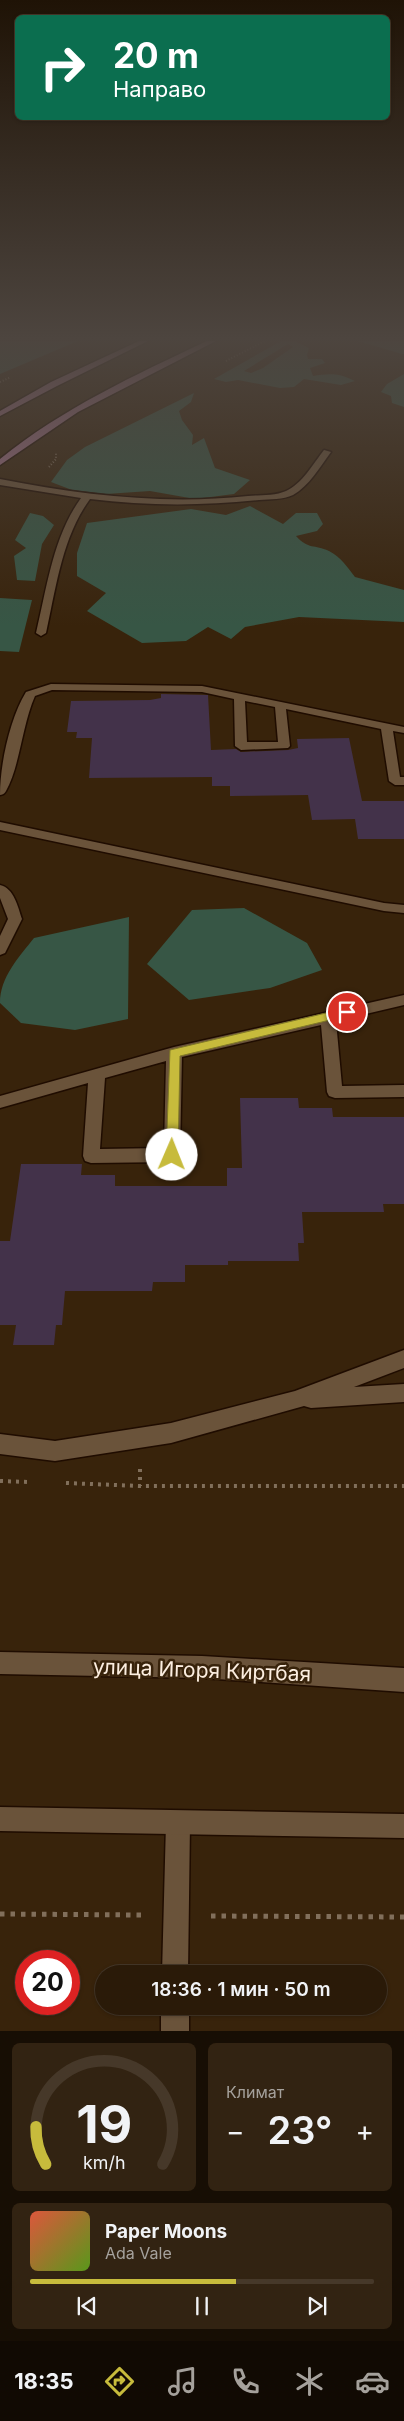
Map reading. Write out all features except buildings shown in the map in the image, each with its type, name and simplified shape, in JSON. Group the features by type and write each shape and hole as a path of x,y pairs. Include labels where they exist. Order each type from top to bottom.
{"main road":[{"path":"0,463 37,436"}],"street":[{"path":"0,482 30,488 165,502 226,502 290,493 304,482 326,452"},
{"path":"40,633 62,543 74,514 88,495"},
{"path":"0,790 9,768 20,713 30,694 51,687 202,689 404,730"},
{"path":"239,696 241,746 284,746 280,705"},
{"path":"386,726 395,781 404,781"},
{"path":"0,826 384,907 404,909"},
{"path":"0,889 8,899 15,919 0,950"},
{"path":"0,1102 174,1053 404,1000"},
{"path":"328,1016 335,1092 404,1091"},
{"path":"97,1074 91,1156 172,1155 174,1053"},
{"path":"0,1444 55,1451 171,1433 294,1400 404,1359"},
{"path":"294,1400 404,1393"},
{"name":"улица Игоря Киртбая","path":"0,1663 202,1667 404,1680"},
{"path":"0,1819 404,1826"},
{"path":"175,1965 178,1823"},
{"path":"175,2015 175,2031"}],"path":[{"path":"30,488 56,459 56,452"},
{"path":"0,1481 40,1482"},
{"path":"60,1483 140,1486 404,1486"}],"green space":[{"path":"108,436 193,436 192,445 204,438 215,468 250,480 234,494 195,499 150,491 106,494 72,490 51,482 67,460 85,447"},
{"path":"250,506 283,524 296,513 317,513 323,524 317,531 296,536 308,545 333,553 355,577 404,590 404,622 299,617 245,627 231,639 208,627 186,641 142,643 87,611 106,593 77,576 77,553 87,523 191,509 226,515"},
{"path":"30,513 43,516 54,525 42,544 35,581 17,580 14,556 26,548 15,540"},
{"path":"0,598 32,600 19,652 0,651"},
{"path":"244,908 307,943 322,970 270,988 189,1000 147,964 192,910"},
{"path":"129,917 128,1019 75,1030 21,1023 0,1003 3,985 11,968 34,938"}],"route":[{"path":"172,1155 174,1053 347,1012"}]}
